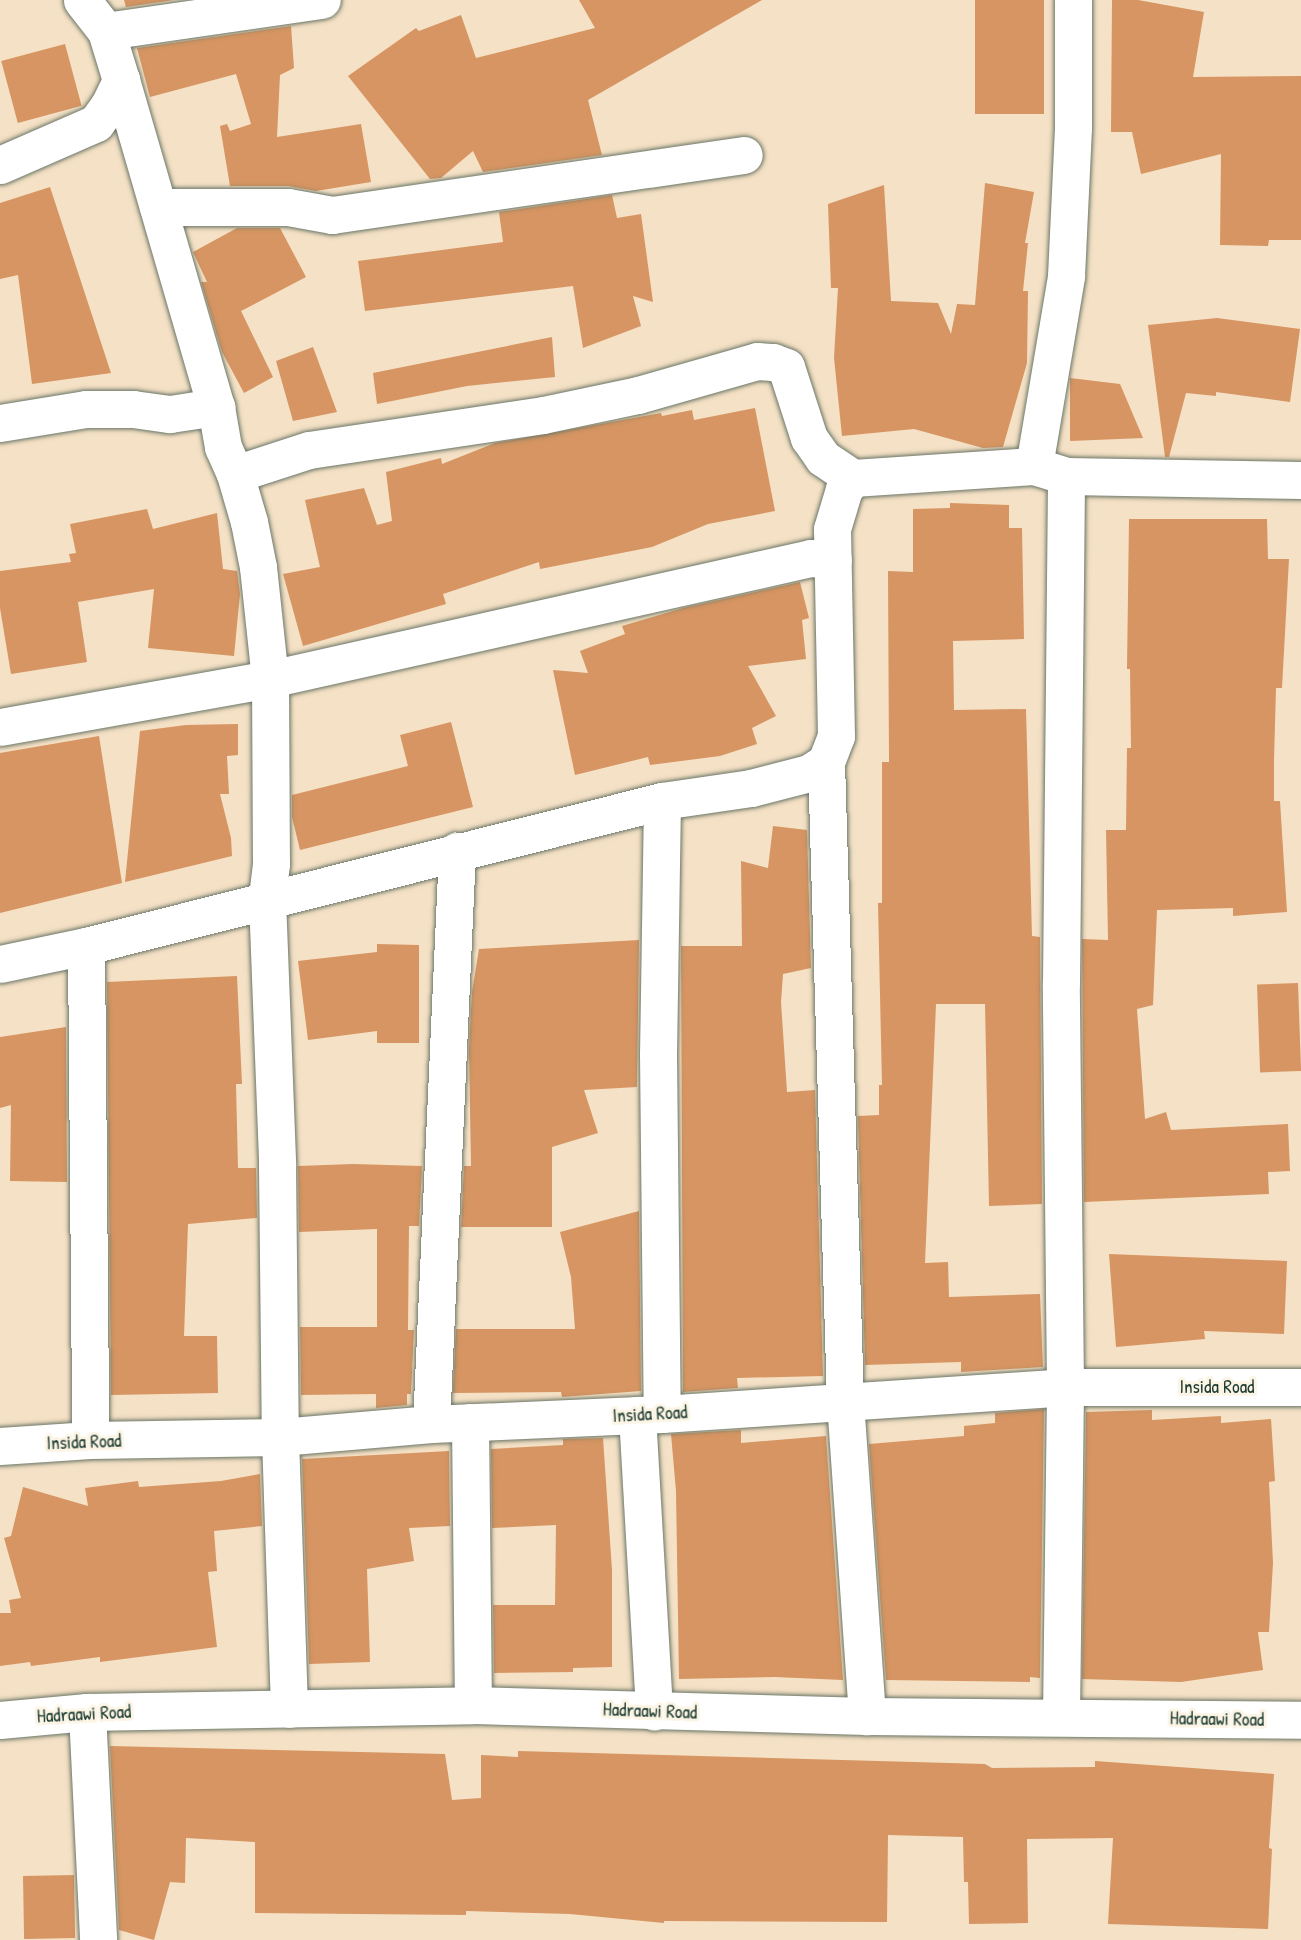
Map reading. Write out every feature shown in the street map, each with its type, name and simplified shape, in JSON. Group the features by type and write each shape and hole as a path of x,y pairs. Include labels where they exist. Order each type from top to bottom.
{"street":[{"path":"82,0 106,31 216,407 223,447 235,474 258,567 270,679 271,864 267,900 289,1709"},
{"path":"106,31 322,0"},
{"path":"1061,1717 1065,1387 1061,983 1050,471 1066,276 1073,128 1073,0"},
{"path":"0,165 96,123 121,80"},
{"path":"158,207 288,207 332,215 744,155"},
{"path":"235,474 309,450 543,415 638,395 765,362 786,367 809,438 823,458 853,478 1050,471 1301,480"},
{"path":"0,423 86,409 133,409 170,414 216,407"},
{"path":"853,478 844,489 832,529 836,736 826,762 845,1401 867,1716"},
{"path":"0,727 270,679 811,558 833,560"},
{"path":"0,964 86,946 662,801 790,780 826,762"},
{"path":"654,1712 650,1415 662,801"},
{"path":"431,1424 457,851"},
{"path":"86,946 90,1440"},
{"name":"Insida Road","path":"0,1446 90,1440 280,1437 431,1424 650,1415 1065,1387 1301,1387"},
{"path":"470,1422 473,1705"},
{"name":"Hadraawi Road","path":"0,1720 87,1712 473,1705 867,1716 1301,1720"},
{"path":"87,1712 98,1940"}],"building":[{"path":"124,0 174,0 126,7"},
{"path":"579,0 762,0 588,100 602,155 483,172 473,151 441,178 430,179 348,76 416,28 419,31 461,15 476,58 595,28"},
{"path":"975,0 1044,0 1044,114 975,114"},
{"path":"1112,0 1138,0 1204,12 1193,77 1301,76 1301,240 1269,240 1268,246 1220,245 1221,154 1141,174 1132,132 1111,132"},
{"path":"291,26 294,68 280,75 277,137 361,124 371,182 316,191 288,186 230,186 220,126 227,124 230,131 251,124 236,74 150,97 137,48"},
{"path":"65,44 82,106 18,123 1,61"},
{"path":"985,183 1034,192 1025,243 1028,243 1023,291 1028,291 1027,363 1003,447 983,448 914,429 842,436 834,358 838,288 831,288 828,204 884,185 891,301 938,303 951,334 957,304 975,305"},
{"path":"50,187 111,373 32,384 18,275 0,279 0,203"},
{"path":"612,195 617,218 641,214 653,302 633,296 641,326 583,348 573,286 365,311 358,261 503,242 499,212"},
{"path":"237,228 280,228 306,277 241,311 273,377 244,393 222,352 201,282 207,282 193,252"},
{"path":"1217,318 1300,329 1290,402 1216,392 1216,396 1186,393 1169,457 1165,457 1148,325"},
{"path":"552,337 555,377 467,386 377,404 373,373"},
{"path":"313,347 337,412 293,421 276,361"},
{"path":"1070,378 1120,384 1143,438 1070,441"},
{"path":"755,408 775,511 708,524 652,547 540,569 539,562 443,594 446,604 303,646 283,574 320,567 305,500 364,488 377,525 392,521 386,472 441,458 442,464 495,443 661,413 662,416 692,410 694,420"},
{"path":"950,503 1009,505 1009,528 1022,528 1024,639 953,641 954,710 1026,709 1032,936 1040,937 1042,1204 989,1206 985,1004 936,1004 925,1263 948,1262 949,1297 1040,1294 1043,1367 961,1372 961,1362 865,1365 858,1116 879,1115 879,1085 882,1085 878,903 882,903 882,762 889,762 888,571 913,572 913,509 950,508"},
{"path":"147,509 153,529 217,513 223,569 237,571 240,594 234,656 148,648 154,589 78,602 87,662 11,674 0,608 0,571 71,562 69,554 76,553 70,524"},
{"path":"1129,519 1267,519 1268,559 1289,559 1282,688 1276,688 1274,760 1274,801 1280,801 1287,912 1233,916 1233,908 1157,910 1153,1005 1137,1009 1145,1119 1166,1112 1171,1130 1288,1124 1290,1171 1268,1172 1269,1194 1084,1202 1082,939 1108,940 1106,830 1126,830 1127,748 1131,748 1130,669 1127,669"},
{"path":"800,582 809,618 802,620 806,659 748,666 776,716 752,728 757,744 720,756 650,765 648,757 575,775 553,670 588,673 580,651 625,634 622,626 683,608"},
{"path":"451,722 473,807 300,850 292,817 292,795 408,766 400,735"},
{"path":"238,724 238,755 227,756 229,794 220,794 231,838 232,856 125,882 140,731 186,725"},
{"path":"99,736 122,883 0,913 0,753"},
{"path":"773,826 807,830 811,968 783,974 781,1002 787,1092 815,1090 823,1376 737,1378 738,1388 683,1392 681,946 742,946 741,861 768,868"},
{"path":"639,940 637,1087 584,1090 598,1133 552,1147 552,1227 461,1227 464,1166 471,1166 469,1048 472,992 479,949"},
{"path":"377,944 419,945 419,1043 377,1043 377,1031 308,1040 298,961 377,952"},
{"path":"237,976 242,1084 236,1084 238,1168 256,1168 257,1218 188,1224 184,1336 217,1336 218,1393 111,1395 107,982"},
{"path":"1298,983 1301,1071 1260,1072 1257,984"},
{"path":"66,1027 67,1182 10,1181 11,1105 0,1108 0,1037"},
{"path":"298,1166 422,1166 419,1226 409,1226 408,1330 414,1330 411,1394 407,1394 407,1405 376,1408 376,1394 301,1395 300,1327 377,1327 377,1229 299,1232"},
{"path":"639,1211 641,1391 562,1397 561,1392 453,1393 456,1329 575,1329 571,1277 560,1232"},
{"path":"1109,1254 1287,1261 1284,1334 1204,1331 1205,1339 1116,1347"},
{"path":"1044,1409 1040,1678 1030,1677 1030,1682 886,1680 869,1444 964,1436 964,1426 995,1423 995,1413"},
{"path":"1152,1410 1152,1420 1221,1416 1221,1423 1271,1419 1275,1481 1269,1482 1273,1563 1269,1632 1258,1632 1263,1670 1181,1682 1082,1679 1086,1412"},
{"path":"741,1430 741,1443 826,1436 843,1680 775,1677 679,1679 676,1491 671,1434"},
{"path":"603,1438 612,1570 612,1667 573,1668 573,1672 494,1673 493,1605 555,1605 556,1525 492,1528 491,1449 563,1445 563,1439"},
{"path":"449,1451 450,1526 409,1528 414,1561 367,1569 370,1662 309,1664 302,1459"},
{"path":"260,1474 262,1526 214,1531 217,1571 208,1572 217,1647 100,1662 100,1657 31,1666 30,1662 0,1666 0,1613 11,1613 9,1600 21,1598 4,1538 11,1536 23,1487 88,1506 85,1488 138,1481 139,1487 221,1481"},
{"path":"110,1746 445,1754 452,1800 481,1798 481,1755 518,1757 518,1751 985,1764 992,1768 1095,1767 1095,1761 1274,1774 1269,1848 1272,1849 1268,1929 1108,1924 1113,1838 1027,1839 1028,1923 969,1924 963,1837 888,1835 887,1922 664,1923 570,1914 466,1911 466,1915 255,1913 255,1842 186,1838 185,1883 170,1882 154,1940 119,1930"},
{"path":"74,1875 75,1938 24,1939 23,1876"}]}
